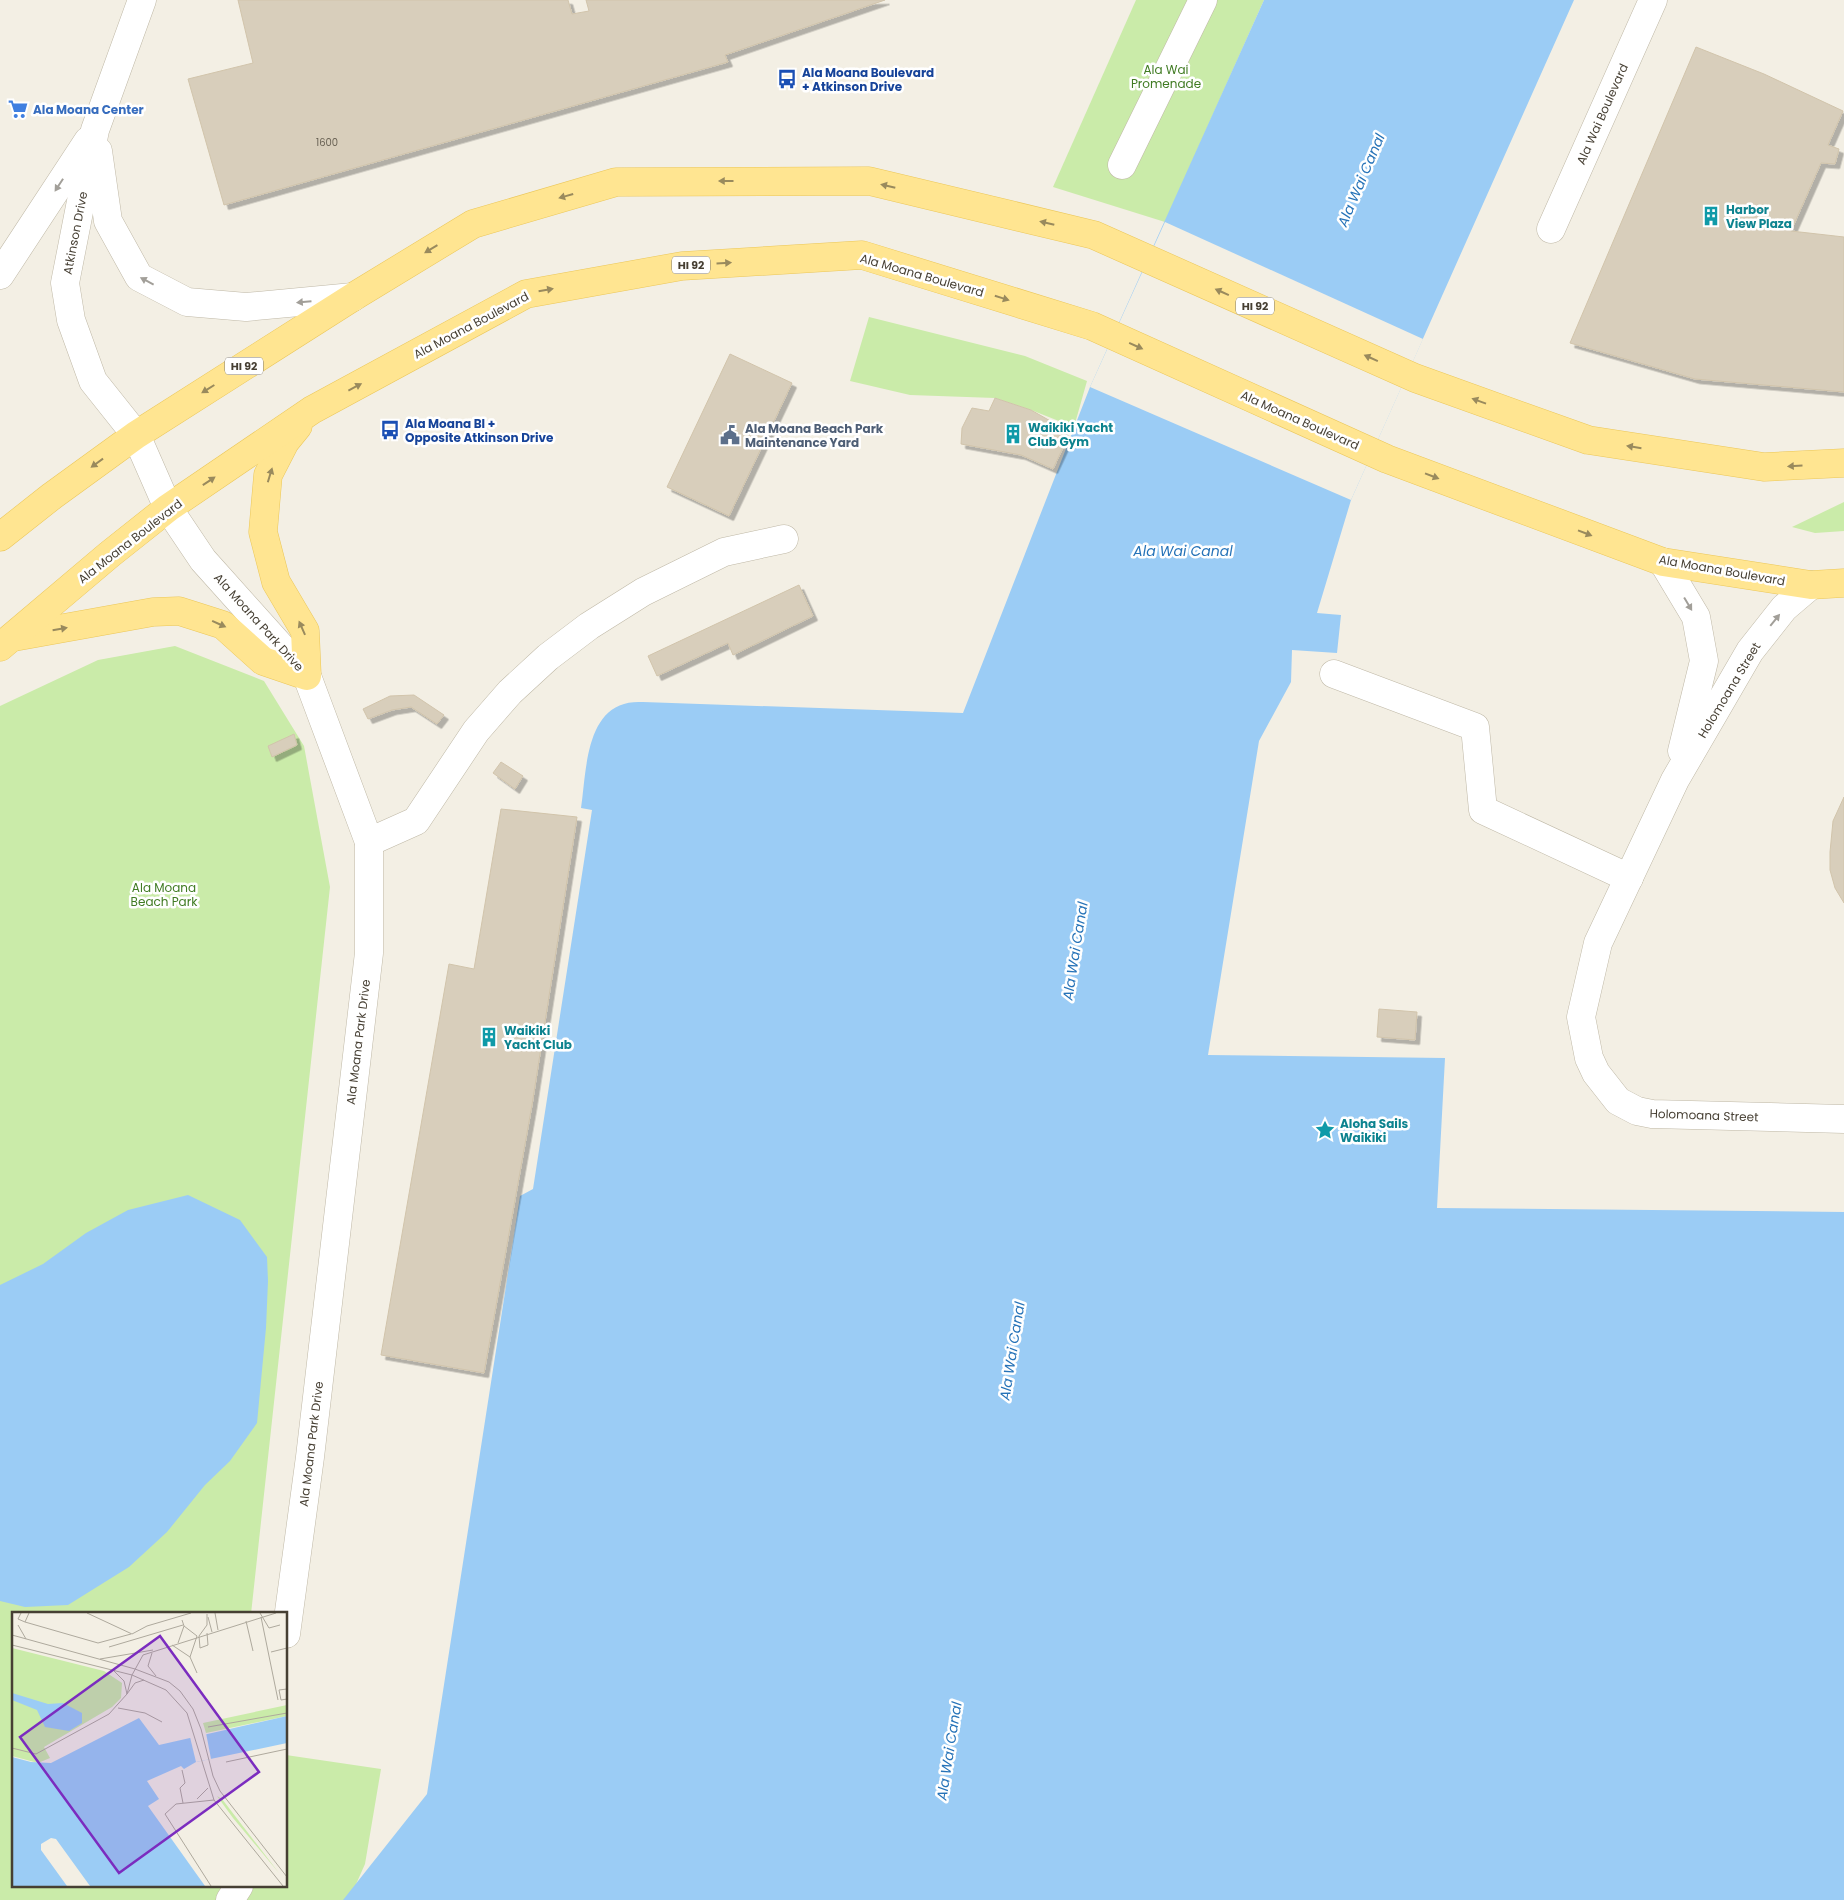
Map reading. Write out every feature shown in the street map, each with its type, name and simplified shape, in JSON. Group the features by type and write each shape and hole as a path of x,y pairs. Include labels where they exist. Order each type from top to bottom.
{"main road":[{"name":"HI 92","path":"0,537 52,496 136,435 352,297 473,224 616,182 869,181 1094,235 1415,378 1588,440 1764,467 1844,463"},
{"name":"Ala Moana Boulevard","path":"6,642 110,554 168,508 312,410 526,294 682,266 862,255 1092,326 1387,459 1663,562 1811,585 1844,583"},
{"path":"6,642 153,612 179,611 223,624 263,661 307,676 306,631 276,582 263,532 268,475 285,442 312,410"}],"street":[{"name":"Atkinson Drive","path":"142,0 95,130 65,282 70,320 93,381 136,435 168,508"},
{"path":"1122,165 1204,0"},
{"name":"Ala Wai Boulevard","path":"1550,229 1653,0"},
{"path":"0,275 95,130"},
{"path":"95,130 108,222 139,277 187,302 246,307 352,297"},
{"name":"Ala Moana Park Drive","path":"168,508 203,560 307,676 369,842 369,953 311,1448 288,1619"},
{"path":"369,842 416,821 476,731 510,692 548,656 589,626 643,592 724,552 784,539"},
{"name":"Holomoana Street","path":"1663,562 1696,617 1704,661 1675,780"},
{"name":"Holomoana Street","path":"1811,585 1784,608 1750,651 1675,780 1598,943 1581,1017 1589,1058 1596,1074 1612,1095 1630,1109 1652,1114 1844,1120"},
{"path":"1334,674 1475,727 1483,810 1629,878"},
{"path":"230,1900 238,1888"}],"green space":[{"name":"Ala Wai Promenade","path":"1136,0 1264,0 1165,222 1053,187"},
{"path":"869,317 1025,356 1087,381 1074,427 995,398 910,395 850,381"},
{"path":"1844,502 1844,531 1815,533 1792,527"},
{"name":"Ala Moana Beach Park","path":"175,646 264,681 304,746 330,887 251,1612 12,1612 12,1888 288,1888 288,1755 381,1769 365,1864 349,1900 0,1900 0,706 98,660"}],"water":[{"name":"Ala Wai Canal","path":"1264,0 1574,0 1351,500 1317,613 1341,615 1337,653 1292,650 1291,682 1259,741 1208,1055 1445,1058 1437,1208 1844,1212 1844,1900 343,1900 427,1794 520,1196 533,1189 592,810 581,808 587,764 595,733 602,720 611,710 624,704 636,702 963,713 1090,387"},
{"path":"188,1195 240,1220 267,1257 266,1328 257,1423 230,1461 205,1485 167,1532 129,1567 68,1605 25,1607 0,1601 0,1285 43,1264 86,1233 128,1210"}],"pier":[{"path":"1165,222 1423,339 1351,500 1090,387"}],"building":[{"path":"238,0 568,0 572,14 589,11 586,0 885,0 725,55 728,62 224,205 188,79 253,63"},
{"name":"Harbor View Plaza","path":"1696,47 1764,74 1843,111 1828,145 1839,149 1835,164 1821,163 1791,231 1844,237 1844,392 1695,379 1570,343"},
{"name":"Ala Moana Beach Park Maintenance Yard","path":"730,354 792,383 729,516 667,487"},
{"name":"Waikiki Yacht Club Gym","path":"995,398 1031,410 1061,427 1067,439 1053,469 1021,455 961,444 962,428 972,408 989,411"},
{"path":"799,585 813,616 733,655 728,643 657,676 648,656"},
{"path":"414,695 444,715 437,724 411,707 392,710 368,719 363,709 390,696"},
{"path":"294,734 297,745 272,757 268,746"},
{"path":"501,762 523,776 515,789 493,773"},
{"path":"1844,797 1844,903 1835,888 1830,870 1830,852 1833,821"},
{"name":"Waikiki Yacht Club","path":"501,809 577,817 532,1105 484,1373 381,1355 449,964 474,969"},
{"path":"1379,1009 1417,1012 1415,1040 1377,1037"}],"place":[{"name":"Ala Moana Boulevard + Atkinson Drive","path":"787,79"},
{"name":"Ala Moana Center","path":"18,109"},
{"name":"Harbor View Plaza","path":"1711,216"},
{"name":"Ala Moana Bl + Opposite Atkinson Drive","path":"390,430"},
{"name":"Waikiki Yacht Club Gym","path":"1013,434"},
{"name":"Ala Moana Beach Park Maintenance Yard","path":"730,435"},
{"name":"Waikiki Yacht Club","path":"489,1037"},
{"name":"Aloha Sails Waikiki","path":"1325,1130"}]}
